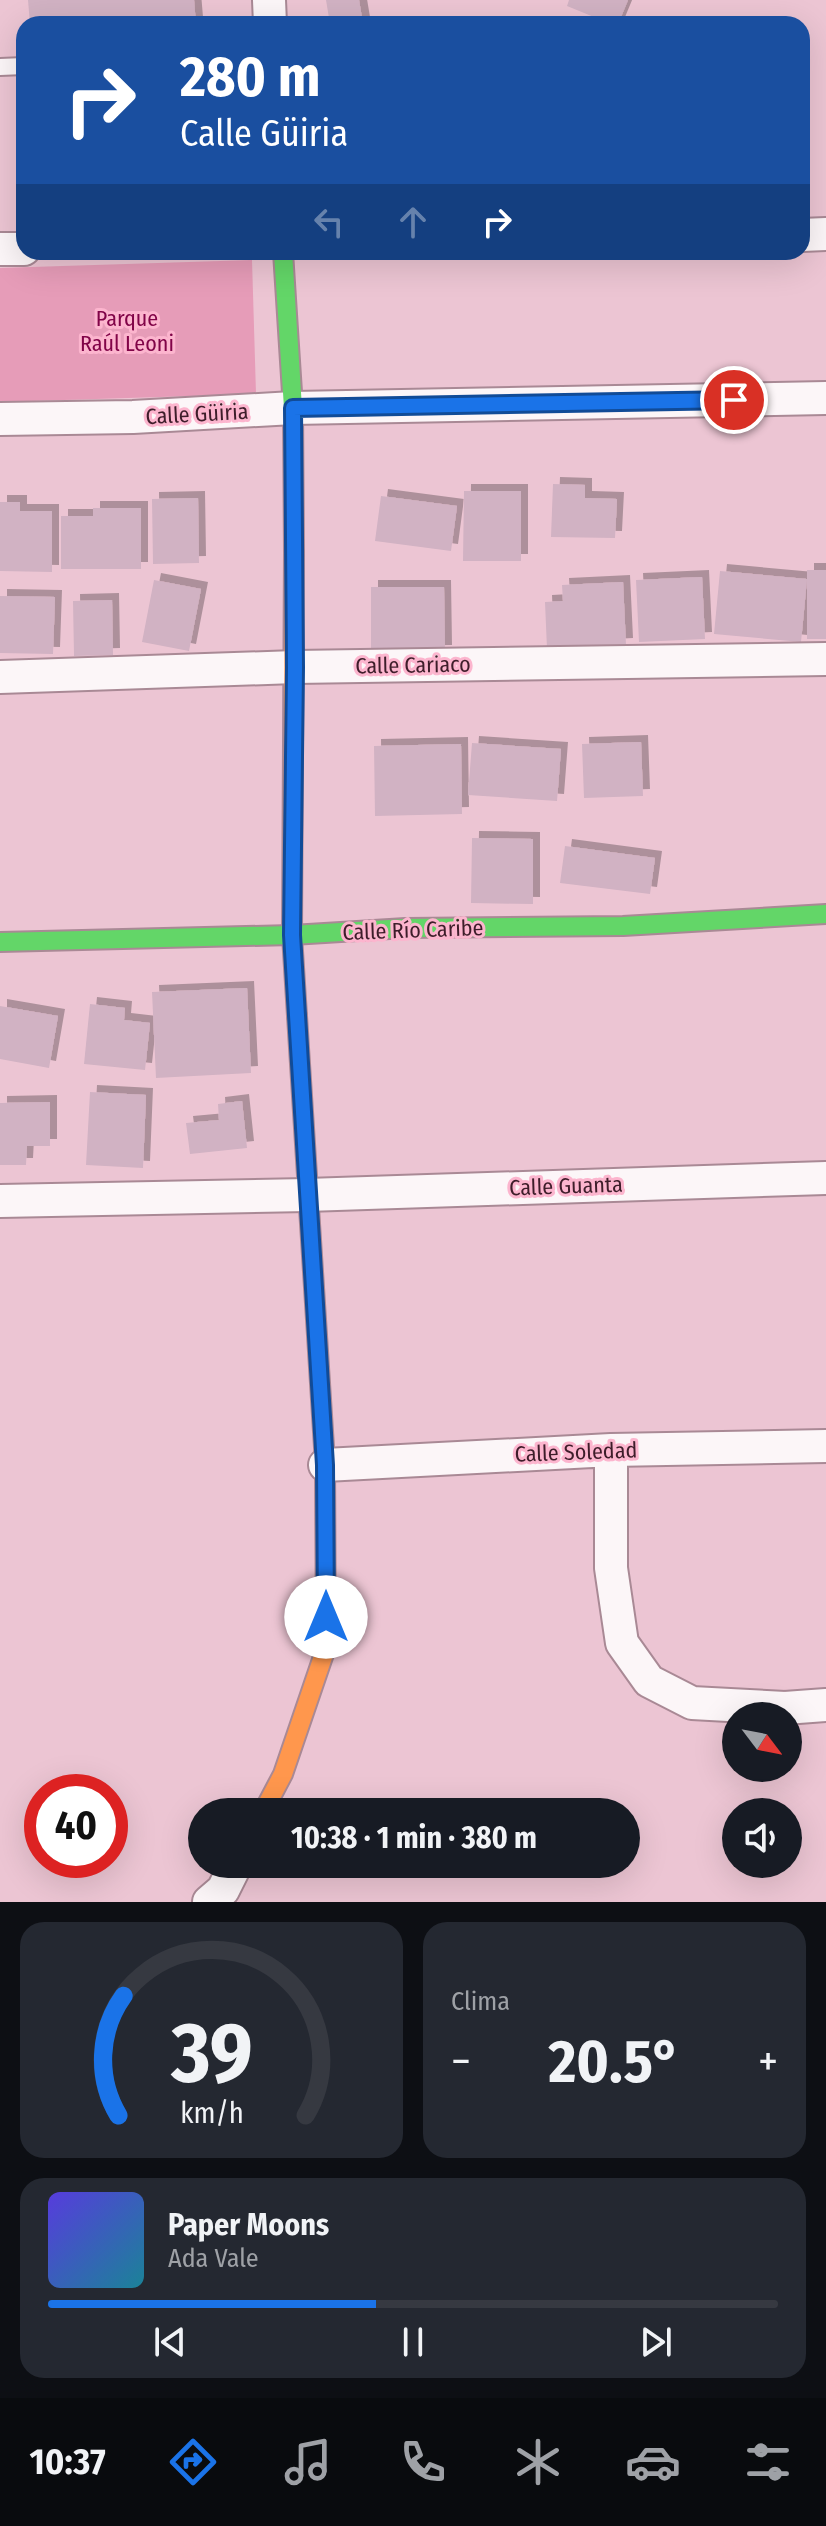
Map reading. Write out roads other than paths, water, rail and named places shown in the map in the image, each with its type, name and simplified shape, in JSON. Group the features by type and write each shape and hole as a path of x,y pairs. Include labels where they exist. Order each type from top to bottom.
{"street":[{"path":"270,1798 283,1774 326,1648 325,1465 292,935 295,667 293,408 284,260"},
{"name":"Calle Güiria","path":"0,419 133,417 293,408 826,398"},
{"name":"Calle Cariaco","path":"0,677 295,667 826,659"},
{"name":"Calle Río Caribe","path":"0,942 292,935 406,928 623,926 826,914"},
{"name":"Calle Guanta","path":"0,1201 307,1195 826,1178"},
{"name":"Calle Soledad","path":"325,1465 611,1450 826,1446"},
{"path":"611,1450 611,1568 622,1643 649,1681 692,1703 785,1708 826,1705"},
{"path":"209,1902 223,1890 229,1878"}],"park label":[{"name":"Parque Raúl Leoni","path":"127,330"}]}
